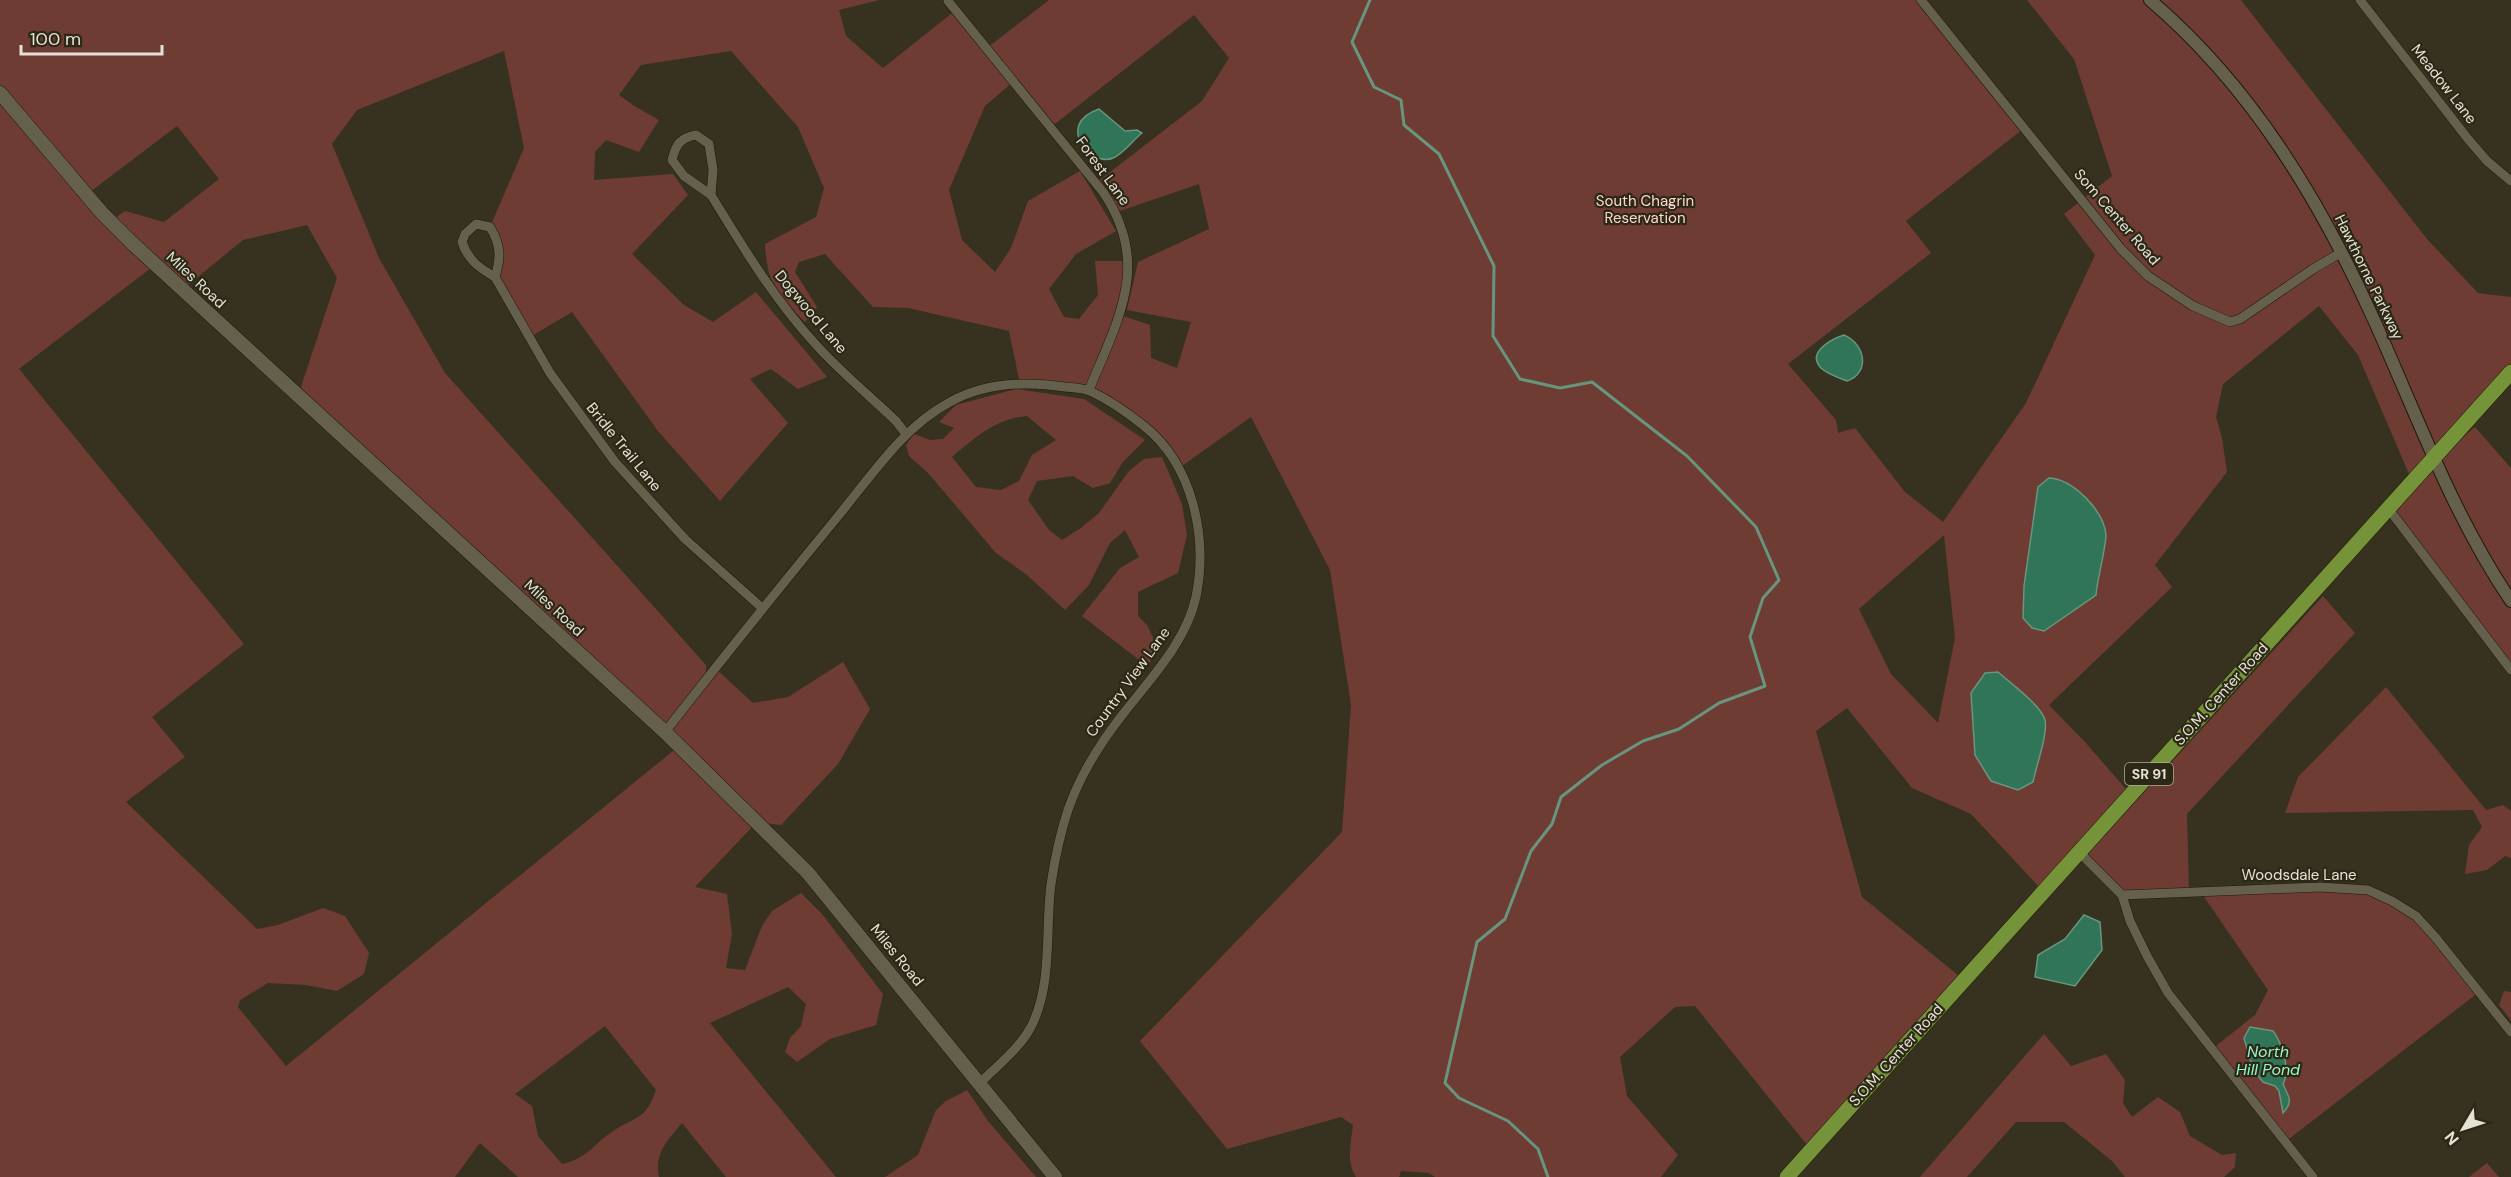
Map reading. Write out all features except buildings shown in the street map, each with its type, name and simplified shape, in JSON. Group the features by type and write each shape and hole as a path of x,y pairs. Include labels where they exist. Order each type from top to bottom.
{"main road":[{"name":"Miles Road","path":"0,93 102,213 132,243 665,732 808,873 980,1083 1052,1176"},
{"name":"S.O.M. Center Road","path":"1787,1177 2511,372"}],"street":[{"name":"Forest Lane","path":"948,0 1117,212 1125,236 1129,261 1124,306 1089,390"},
{"name":"Som Center Road","path":"1921,0 2121,249 2148,276 2193,306 2230,322 2240,319 2313,268 2342,252"},
{"name":"Hawthorne Parkway","path":"2150,0 2197,44 2257,114 2296,172 2342,252 2467,529 2511,600"},
{"name":"Meadow Lane","path":"2360,0 2468,139 2487,161 2511,181"},
{"name":"Dogwood Lane","path":"711,195 713,170 709,144 696,135 683,138 675,146 672,160 684,176 711,195 749,258 779,300 820,349 896,421 906,434"},
{"name":"Bridle Trail Lane","path":"495,277 500,251 496,238 490,227 476,224 465,234 462,242 466,254 477,267 495,277 550,373 615,462 685,539 762,608"},
{"name":"Country View Lane","path":"665,732 762,608 906,434 950,402 982,389 1020,384 1054,385 1089,390 1144,426 1168,450 1184,478 1200,538 1200,568 1195,600 1178,639 1161,667 1105,738 1080,782 1061,833 1051,885 1042,1000 1029,1030 1015,1048 980,1083"},
{"path":"2388,508 2511,670"},
{"path":"2080,853 2122,896 2130,921 2146,956 2168,993 2313,1177"},
{"name":"Woodsdale Lane","path":"2122,896 2320,887 2368,890 2416,916 2511,1032"}],"green space":[{"name":"South Chagrin Reservation","path":"0,0 879,0 839,10 846,36 883,68 956,10 987,48 1049,0 1921,0 2023,129 1906,221 1931,253 1788,364 1836,420 1838,433 1855,428 1905,492 1943,522 2026,403 2095,255 2064,214 2112,176 2074,59 2027,0 2241,0 2427,239 2478,293 2511,297 2511,372 2458,441 2475,427 2511,468 2511,670 2388,508 2412,482 2358,355 2319,306 2223,384 2216,417 2227,472 2155,565 2172,587 2049,705 2131,795 2043,891 1971,814 1912,788 1847,708 1816,731 1862,897 1964,980 1811,1150 1695,1006 1675,1007 1620,1057 1627,1096 1678,1155 1661,1177 1435,1177 1429,1173 1401,1171 1399,1177 1356,1177 1350,1158 1353,1125 1341,1117 1227,1149 1140,1041 1342,832 1351,705 1330,570 1251,417 1179,468 1145,426 1089,390 1020,384 1009,331 908,308 873,307 825,254 799,262 795,272 817,307 805,322 775,288 768,269 765,244 816,217 824,188 798,127 731,51 641,65 619,95 659,120 639,152 606,140 595,152 594,180 673,174 688,195 632,254 684,305 713,322 756,292 827,377 798,389 771,369 750,379 788,423 720,501 658,431 572,312 530,337 495,277 499,265 490,227 524,148 504,51 357,110 332,144 379,258 445,373 706,665 706,679 715,668 753,703 788,697 843,662 870,709 838,764 781,825 757,822 695,887 727,894 732,934 726,968 745,970 762,926 772,911 801,893 822,914 883,994 876,1025 830,1039 797,1062 785,1052 790,1038 801,1026 806,1004 788,987 710,1023 836,1177 726,1177 682,1123 667,1141 660,1154 659,1177 518,1177 480,1143 455,1177 0,1177","holes":["1194,15 1229,58 1202,101 1096,183 1117,212 1199,184 1209,229 1138,262 1127,310 1191,322 1177,368 1151,358 1150,325 1120,315 1129,261 1095,261 1098,295 1079,319 1064,317 1049,289 1076,254 1116,231 1080,171 1028,201 1011,248 995,272 962,240 949,190 985,106 1014,81 1051,127","177,126 219,179 164,222 125,211 110,222 86,195","307,225 337,278 298,396 679,746 286,1066 238,1007 240,1000 268,983 306,985 337,991 364,974 369,953 345,916 323,908 278,925 257,929 126,802 185,757 152,717 244,644 19,369 155,265 182,290 243,240","2094,507 2098,572 2096,595","1944,535 1955,638 1938,723 1891,674 1859,609","605,1026 656,1090 648,1107 639,1116 613,1131 579,1158 562,1164 538,1136 532,1106 515,1094"]},
{"path":"1016,389 1084,399 1145,440 1123,462 1110,483 1093,488 1073,476 1037,481 1028,500 1049,530 1062,540 1099,513 1129,471 1144,459 1162,457 1182,504 1187,535 1178,573 1138,592 1138,616 1147,625 1159,650 1147,666 1082,616 1120,568 1139,557 1125,530 1110,543 1089,585 1065,610 1027,575 996,553 928,473 909,456 906,445 914,434 930,440 943,439 954,428 939,422 956,405","holes":["1027,416 1056,440 1032,455 1019,481 1001,490 976,487 952,457 986,430 1005,421"]},
{"path":"2323,596 2355,633 2187,814 2189,891 2122,895 2085,857"},
{"path":"2386,687 2486,810 2503,805 2511,811 2511,858 2505,856 2487,870 2465,874 2469,845 2482,827 2473,810 2285,813 2298,777"},
{"path":"2368,890 2416,916 2479,992 2285,1142 2212,1049 2255,1015 2268,990 2200,891"},
{"path":"2504,991 2511,992 2511,1020 2499,1005"},
{"path":"2044,1034 2071,1066 2106,1054 2125,1080 2123,1103 2132,1117 2158,1097 2180,1112 2190,1136 2222,1155 2236,1153 2235,1167 2224,1177 2125,1177 2112,1161 2064,1122 2016,1122 1967,1177 1920,1177"},
{"path":"967,1090 988,1121 1036,1177 885,1177 918,1155 936,1110 946,1101"},
{"path":"2487,1163 2499,1177 2469,1177"}],"water":[{"path":"1099,109 1125,131 1137,130 1142,133 1113,158 1096,157 1081,143 1078,134 1079,125 1086,116"},
{"path":"1844,335 1857,345 1862,358 1860,371 1847,381 1833,376 1821,368 1817,362 1822,347"},
{"path":"2049,478 2068,484 2086,498 2100,516 2106,535 2096,595 2044,631 2032,628 2023,618 2024,586 2038,487"},
{"path":"1998,672 2032,701 2045,720 2043,742 2033,782 2018,790 1991,781 1975,755 1971,693 1985,673"},
{"path":"2084,915 2100,922 2102,950 2075,986 2035,977 2038,955 2065,939"},
{"name":"North Hill Pond","path":"2250,1027 2273,1031 2282,1049 2286,1064 2283,1084 2289,1101 2283,1113 2279,1091 2275,1086 2263,1082 2252,1066 2244,1038"}],"waterway":[{"path":"1370,0 1352,42 1374,87 1401,100 1404,125 1439,154 1494,266 1493,336 1520,379 1560,388 1592,382 1687,456 1756,527 1779,580 1763,598 1750,637 1765,686 1719,703 1679,729 1643,741 1602,765 1561,797 1552,824 1531,851 1505,919 1477,942 1445,1083 1459,1098 1508,1121 1538,1149 1548,1177"}]}
